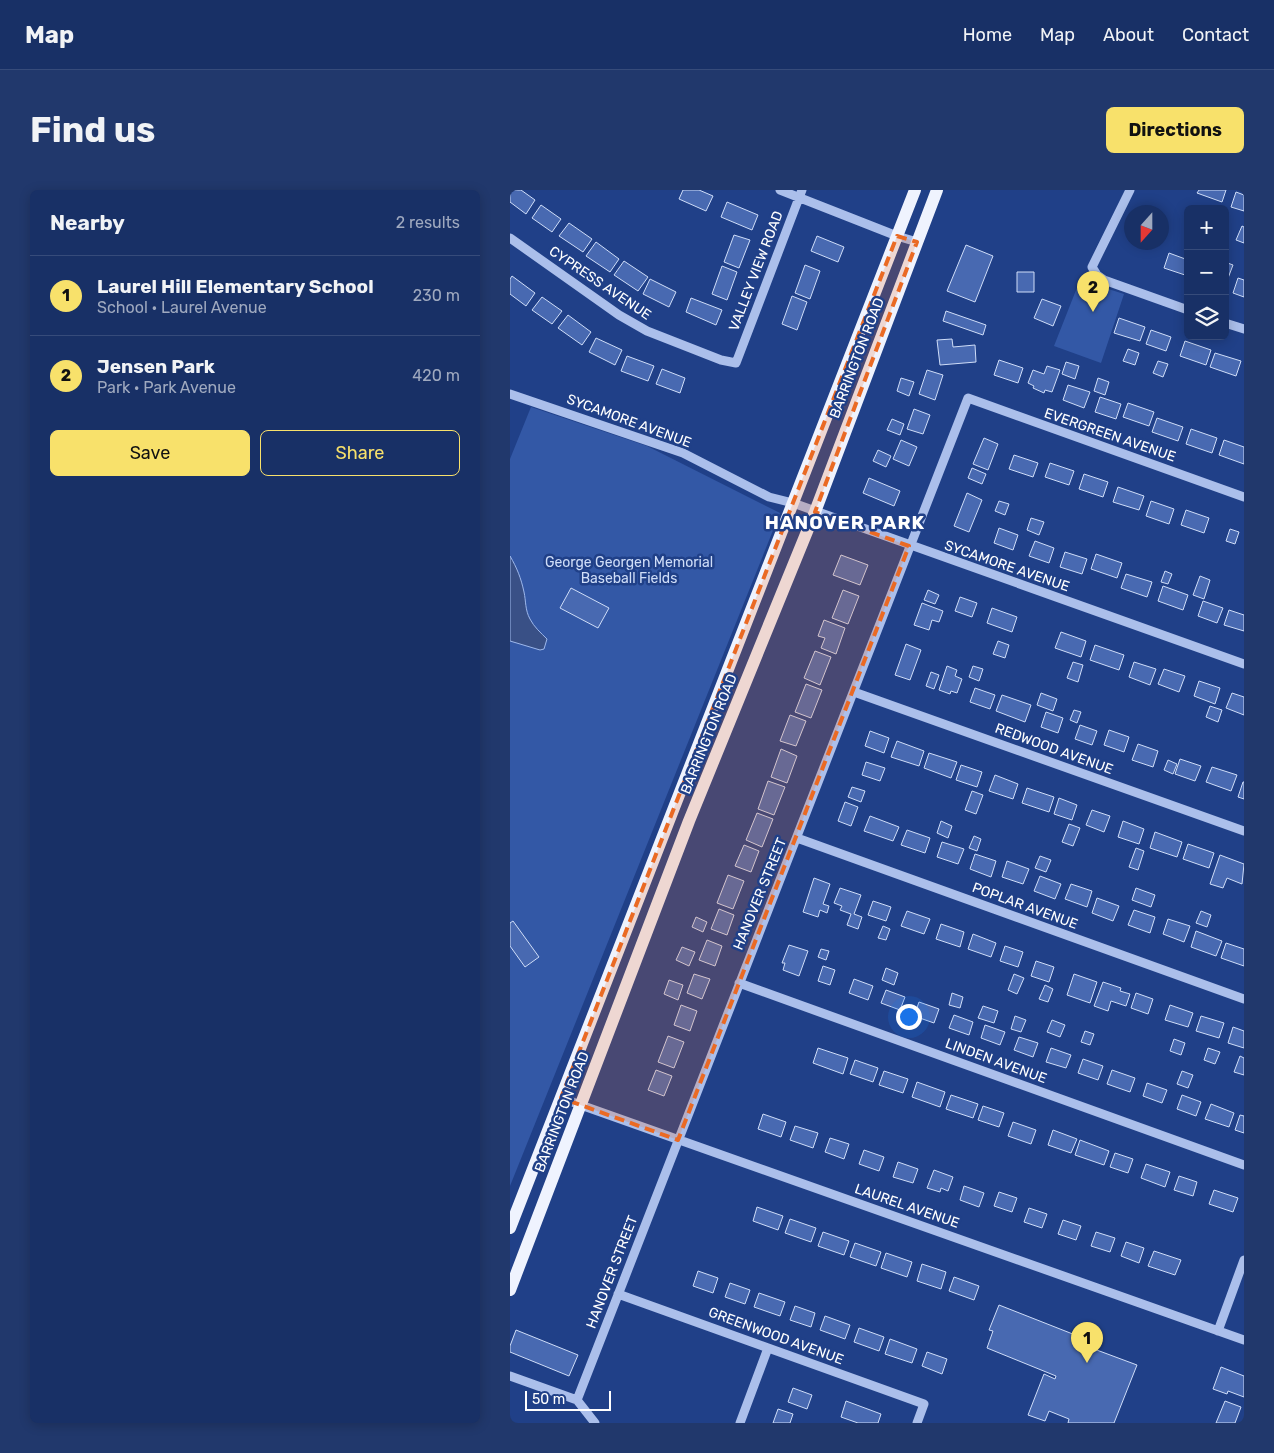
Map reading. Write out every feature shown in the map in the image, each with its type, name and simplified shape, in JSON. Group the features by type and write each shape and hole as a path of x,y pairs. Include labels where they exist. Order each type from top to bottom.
{"main road":[{"name":"BARRINGTON ROAD","path":"510,1228 915,190"},
{"name":"BARRINGTON ROAD","path":"510,1290 689,821 815,512 937,190"}],"street":[{"path":"780,190 800,194 897,236 917,242"},
{"path":"1130,190 1092,268 1104,280 1184,309"},
{"name":"VALLEY VIEW ROAD","path":"736,363 800,194"},
{"name":"CYPRESS AVENUE","path":"510,238 619,315 635,324 721,360 736,363"},
{"path":"1229,324 1244,329"},
{"name":"SYCAMORE AVENUE","path":"510,394 683,453 770,497 1244,664"},
{"name":"EVERGREEN AVENUE","path":"968,398 1244,497"},
{"name":"HANOVER STREET","path":"577,1400 968,398"},
{"name":"REDWOOD AVENUE","path":"854,692 1244,831"},
{"name":"POPLAR AVENUE","path":"797,838 1244,999"},
{"name":"LINDEN AVENUE","path":"739,983 1244,1165"},
{"name":"LAUREL AVENUE","path":"561,1098 1244,1340"},
{"path":"1218,1331 1244,1260"},
{"name":"GREENWOOD AVENUE","path":"618,1294 924,1404 917,1423"},
{"path":"740,1423 768,1348"},
{"path":"510,1376 577,1400 595,1423"}],"highlighted area":[{"path":"897,236 917,242 815,512 909,546 678,1140 561,1098"}],"green space":[{"path":"1080,280 1124,294 1101,363 1054,346"},
{"name":"George Georgen Memorial Baseball Fields","path":"531,407 647,446 780,513 510,1186 510,459"}],"shaded area":[{"path":"510,556 522,582 528,616 547,639 544,649 540,650 510,641"}],"building":[{"path":"510,190 521,190 535,200 526,214 510,202"},
{"path":"683,190 699,190 713,196 706,211 679,199"},
{"path":"1199,190 1226,190 1222,202 1197,193"},
{"path":"1236,192 1244,195 1244,211 1231,207"},
{"path":"727,202 758,215 752,230 721,217"},
{"path":"541,205 561,219 552,232 532,218"},
{"path":"569,223 592,239 583,252 559,236"},
{"path":"1242,226 1244,227 1244,243 1236,240"},
{"path":"734,235 750,240 739,268 724,262"},
{"path":"817,236 844,247 838,262 811,251"},
{"path":"596,242 619,259 610,272 586,256"},
{"path":"966,245 993,256 975,302 947,291"},
{"path":"1169,253 1184,259 1184,275 1164,268"},
{"path":"624,261 648,277 638,291 614,275"},
{"path":"1229,264 1233,265 1229,276"},
{"path":"805,265 820,271 810,299 795,293"},
{"path":"722,266 737,272 727,300 712,294"},
{"path":"1017,272 1034,272 1034,292 1017,292"},
{"path":"512,276 535,293 526,306 510,294 510,279"},
{"path":"1238,278 1244,280 1244,297 1233,293"},
{"path":"650,279 676,292 669,307 643,294"},
{"path":"792,296 807,302 797,330 782,324"},
{"path":"542,297 562,311 552,324 532,310"},
{"path":"691,298 722,310 716,325 686,312"},
{"path":"1042,299 1061,306 1053,326 1034,318"},
{"path":"946,311 986,325 983,335 943,321"},
{"path":"568,315 591,332 582,345 558,328"},
{"path":"1119,318 1145,327 1140,341 1114,333"},
{"path":"1151,330 1171,337 1166,351 1146,344"},
{"path":"596,338 622,350 615,365 589,352"},
{"path":"952,339 953,347 975,345 976,362 940,365 937,340"},
{"path":"1185,341 1211,350 1206,365 1180,356"},
{"path":"1128,349 1139,353 1135,365 1123,361"},
{"path":"1215,353 1241,361 1236,376 1210,367"},
{"path":"627,356 654,366 648,381 621,371"},
{"path":"999,360 1023,368 1018,383 994,375"},
{"path":"1158,361 1168,364 1163,377 1153,373"},
{"path":"1066,362 1079,366 1075,379 1062,374"},
{"path":"1047,366 1060,370 1052,392 1045,390 1044,393 1033,388 1034,386 1028,383 1033,370 1044,374"},
{"path":"662,369 685,378 680,393 656,384"},
{"path":"927,370 943,375 935,400 919,394"},
{"path":"901,378 914,382 909,396 897,391"},
{"path":"1098,378 1109,382 1105,395 1094,391"},
{"path":"1068,385 1090,392 1084,408 1063,400"},
{"path":"1100,397 1121,404 1116,419 1095,412"},
{"path":"1128,403 1154,412 1149,426 1123,417"},
{"path":"914,409 930,415 923,434 907,429"},
{"path":"1157,418 1183,427 1178,441 1152,432"},
{"path":"892,419 904,424 900,435 887,430"},
{"path":"1191,429 1217,438 1212,453 1186,444"},
{"path":"984,438 998,444 988,470 973,464"},
{"path":"901,440 917,447 909,466 893,459"},
{"path":"1224,440 1244,447 1244,464 1219,455"},
{"path":"878,450 891,456 886,467 873,461"},
{"path":"1014,455 1038,463 1033,477 1009,469"},
{"path":"1050,463 1074,471 1069,485 1045,477"},
{"path":"972,468 986,474 982,484 968,478"},
{"path":"1084,474 1108,482 1103,497 1079,489"},
{"path":"869,478 900,491 894,506 863,493"},
{"path":"1118,487 1144,496 1139,510 1113,502"},
{"path":"967,493 982,500 969,532 954,526"},
{"path":"999,501 1009,504 1005,515 995,511"},
{"path":"1151,501 1174,509 1169,524 1146,516"},
{"path":"1186,510 1209,518 1204,533 1181,525"},
{"path":"1031,518 1044,522 1039,535 1027,530"},
{"path":"999,528 1018,535 1013,550 994,543"},
{"path":"1230,529 1239,532 1235,544 1226,541"},
{"path":"1035,541 1054,548 1049,563 1029,556"},
{"path":"1065,552 1087,559 1082,574 1060,567"},
{"path":"1096,554 1122,563 1117,578 1091,569"},
{"path":"841,555 868,565 860,585 833,575"},
{"path":"1165,571 1172,574 1168,584 1161,582"},
{"path":"1126,574 1152,582 1147,597 1121,588"},
{"path":"1200,576 1210,580 1204,599 1193,595"},
{"path":"1163,586 1188,595 1183,610 1158,601"},
{"path":"571,588 609,608 598,628 560,608"},
{"path":"843,590 859,596 848,624 832,618"},
{"path":"928,590 939,595 935,604 924,600"},
{"path":"960,597 977,603 972,617 955,611"},
{"path":"1203,601 1223,608 1217,623 1198,616"},
{"path":"922,603 943,611 939,622 932,620 929,630 914,625"},
{"path":"992,608 1017,617 1012,632 987,623"},
{"path":"1229,610 1244,615 1244,631 1224,625"},
{"path":"824,620 845,628 836,654 821,648 825,638 818,636"},
{"path":"1061,632 1086,641 1081,657 1055,648"},
{"path":"998,641 1009,645 1005,658 993,654"},
{"path":"906,644 921,650 910,680 895,675"},
{"path":"1095,645 1124,655 1119,670 1090,660"},
{"path":"815,651 831,657 820,685 804,678"},
{"path":"1073,662 1083,665 1078,682 1067,678"},
{"path":"1134,662 1156,669 1150,685 1129,677"},
{"path":"947,666 957,670 955,676 962,679 957,693 951,691 950,694 939,690"},
{"path":"973,666 983,669 979,681 969,677"},
{"path":"1164,669 1185,676 1179,692 1158,684"},
{"path":"931,672 939,675 934,689 926,686"},
{"path":"1199,681 1220,688 1215,704 1194,696"},
{"path":"806,684 822,690 811,718 795,712"},
{"path":"975,688 995,695 990,709 970,702"},
{"path":"1041,693 1057,699 1053,711 1037,705"},
{"path":"1232,693 1244,697 1244,715 1226,708"},
{"path":"1002,695 1031,705 1025,722 996,711"},
{"path":"1210,706 1222,710 1218,722 1206,717"},
{"path":"1074,710 1081,712 1077,723 1070,720"},
{"path":"1046,712 1063,718 1058,733 1041,727"},
{"path":"790,715 806,721 796,746 780,741"},
{"path":"1080,725 1097,731 1092,745 1075,739"},
{"path":"1109,730 1129,737 1124,752 1104,745"},
{"path":"870,731 889,738 884,753 865,746"},
{"path":"897,741 924,751 919,766 891,757"},
{"path":"1138,744 1158,751 1153,767 1132,760"},
{"path":"781,749 797,756 787,783 771,777"},
{"path":"929,753 957,762 951,778 924,768"},
{"path":"1180,759 1201,766 1195,781 1175,774"},
{"path":"1168,760 1177,764 1173,774 1164,770"},
{"path":"866,762 885,768 880,781 862,775"},
{"path":"961,765 982,772 977,787 956,780"},
{"path":"1212,767 1237,775 1231,791 1206,782"},
{"path":"995,775 1018,784 1013,799 989,791"},
{"path":"768,781 785,787 774,815 758,809"},
{"path":"1244,782 1244,799 1238,797"},
{"path":"852,787 865,791 861,802 848,797"},
{"path":"1027,788 1054,797 1049,812 1022,803"},
{"path":"972,791 983,795 976,814 965,810"},
{"path":"1059,798 1077,805 1072,820 1054,814"},
{"path":"845,802 858,807 851,826 838,821"},
{"path":"1092,810 1110,816 1104,832 1086,825"},
{"path":"757,813 773,819 762,847 746,840"},
{"path":"870,816 899,827 893,841 864,831"},
{"path":"941,821 952,826 948,838 937,833"},
{"path":"1123,821 1144,829 1139,844 1118,837"},
{"path":"1069,824 1080,828 1073,846 1062,842"},
{"path":"907,830 930,838 925,853 901,845"},
{"path":"1155,832 1182,842 1177,857 1150,848"},
{"path":"974,836 981,839 977,851 969,848"},
{"path":"942,842 964,849 958,864 937,857"},
{"path":"1188,844 1214,853 1209,868 1183,859"},
{"path":"744,845 759,851 751,872 735,866"},
{"path":"1136,848 1144,851 1138,870 1129,867"},
{"path":"975,854 996,861 991,877 970,869"},
{"path":"1220,855 1244,864 1242,884 1227,878 1223,888 1210,884"},
{"path":"1040,856 1051,860 1046,872 1035,868"},
{"path":"1007,861 1029,869 1023,884 1002,877"},
{"path":"728,875 744,881 733,909 717,903"},
{"path":"1040,876 1061,884 1055,899 1034,891"},
{"path":"814,878 830,884 823,904 829,906 827,913 820,910 818,917 803,912"},
{"path":"1071,884 1092,891 1087,907 1065,899"},
{"path":"840,888 861,895 854,914 862,917 858,929 847,925 851,914 840,910 842,906 834,903"},
{"path":"1136,888 1155,895 1151,907 1132,900"},
{"path":"1097,898 1119,906 1113,921 1092,913"},
{"path":"873,901 891,907 886,921 868,915"},
{"path":"719,909 734,915 727,935 711,929"},
{"path":"1134,910 1155,917 1150,933 1128,925"},
{"path":"907,911 930,919 924,934 901,926"},
{"path":"1201,911 1211,915 1207,927 1196,923"},
{"path":"696,917 707,922 703,932 692,927"},
{"path":"1168,919 1190,926 1184,942 1163,934"},
{"path":"513,921 539,957 525,967 510,946 510,923"},
{"path":"941,924 964,932 960,947 936,939"},
{"path":"883,926 890,929 886,940 878,938"},
{"path":"1196,931 1222,941 1216,956 1191,947"},
{"path":"973,934 996,943 991,957 968,949"},
{"path":"707,940 722,946 715,966 699,960"},
{"path":"1226,943 1244,949 1244,966 1221,958"},
{"path":"789,945 808,951 799,976 783,970 785,963 782,963"},
{"path":"1005,946 1023,952 1018,967 1000,961"},
{"path":"682,947 695,952 689,966 676,960"},
{"path":"821,949 829,951 826,960 818,957"},
{"path":"1036,961 1054,967 1049,982 1031,976"},
{"path":"823,966 835,970 830,985 818,981"},
{"path":"886,968 898,973 894,985 882,980"},
{"path":"694,974 710,979 702,999 687,993"},
{"path":"1014,974 1024,978 1017,994 1008,990"},
{"path":"1074,974 1097,982 1090,1003 1067,995"},
{"path":"854,979 873,986 868,1000 849,993"},
{"path":"669,980 683,985 678,1000 664,994"},
{"path":"1103,982 1121,988 1120,991 1130,994 1126,1006 1111,1001 1108,1011 1094,1006"},
{"path":"1045,985 1053,989 1048,1002 1039,999"},
{"path":"886,990 905,997 900,1010 881,1003"},
{"path":"952,993 963,997 960,1008 949,1005"},
{"path":"1136,993 1153,999 1148,1014 1131,1008"},
{"path":"919,1002 939,1009 934,1023 914,1016"},
{"path":"681,1005 697,1011 690,1031 674,1025"},
{"path":"1170,1005 1193,1013 1188,1027 1165,1020"},
{"path":"983,1006 998,1011 994,1023 978,1018"},
{"path":"954,1015 973,1022 969,1035 949,1028"},
{"path":"1015,1016 1026,1020 1021,1032 1011,1029"},
{"path":"1201,1016 1224,1023 1219,1038 1196,1031"},
{"path":"1052,1020 1065,1025 1060,1037 1047,1032"},
{"path":"985,1025 1005,1032 1000,1045 981,1038"},
{"path":"1233,1027 1244,1031 1244,1048 1228,1043"},
{"path":"1085,1031 1094,1034 1090,1045 1081,1042"},
{"path":"668,1036 684,1042 674,1068 658,1062"},
{"path":"1019,1037 1038,1043 1033,1057 1014,1050"},
{"path":"1174,1039 1185,1043 1181,1055 1170,1051"},
{"path":"818,1048 848,1058 843,1074 813,1063"},
{"path":"1051,1048 1071,1055 1066,1068 1046,1062"},
{"path":"1208,1048 1220,1052 1215,1064 1204,1060"},
{"path":"1240,1056 1244,1058 1244,1075 1234,1072"},
{"path":"1083,1059 1103,1066 1098,1080 1078,1073"},
{"path":"855,1060 878,1068 873,1082 850,1074"},
{"path":"656,1070 672,1076 664,1096 648,1090"},
{"path":"1112,1070 1135,1078 1130,1092 1107,1084"},
{"path":"884,1071 908,1079 903,1093 879,1085"},
{"path":"1182,1071 1193,1075 1188,1088 1177,1084"},
{"path":"917,1082 945,1092 940,1107 912,1097"},
{"path":"1147,1083 1167,1090 1162,1103 1143,1096"},
{"path":"951,1095 978,1104 973,1118 946,1109"},
{"path":"1182,1095 1201,1102 1196,1116 1177,1109"},
{"path":"1211,1104 1234,1113 1229,1127 1205,1119"},
{"path":"983,1106 1004,1113 999,1127 978,1120"},
{"path":"763,1114 786,1122 781,1137 758,1129"},
{"path":"1240,1115 1244,1116 1244,1133 1235,1130"},
{"path":"1013,1122 1036,1130 1031,1144 1008,1136"},
{"path":"795,1126 818,1133 813,1148 790,1140"},
{"path":"1053,1130 1077,1139 1071,1153 1048,1145"},
{"path":"830,1138 849,1144 844,1159 825,1152"},
{"path":"1080,1140 1109,1151 1104,1165 1075,1155"},
{"path":"864,1150 884,1157 879,1171 859,1164"},
{"path":"1115,1153 1133,1159 1128,1173 1110,1167"},
{"path":"898,1162 918,1169 913,1183 893,1177"},
{"path":"1146,1164 1170,1172 1165,1187 1141,1178"},
{"path":"934,1170 953,1177 948,1191 941,1188 940,1192 927,1188"},
{"path":"1179,1176 1197,1182 1193,1196 1174,1190"},
{"path":"964,1186 984,1193 979,1207 960,1200"},
{"path":"1214,1190 1238,1198 1233,1212 1209,1204"},
{"path":"999,1192 1017,1198 1012,1212 994,1206"},
{"path":"757,1207 783,1216 778,1230 753,1221"},
{"path":"1029,1208 1047,1214 1042,1228 1024,1222"},
{"path":"790,1219 816,1228 811,1242 785,1233"},
{"path":"1063,1220 1081,1226 1076,1240 1058,1234"},
{"path":"823,1232 849,1241 844,1255 818,1246"},
{"path":"1096,1232 1115,1238 1110,1252 1091,1246"},
{"path":"1126,1242 1144,1248 1139,1263 1121,1256"},
{"path":"855,1243 881,1252 876,1266 850,1257"},
{"path":"1154,1251 1181,1260 1175,1275 1148,1266"},
{"path":"886,1253 912,1262 907,1277 881,1268"},
{"path":"922,1264 946,1272 941,1289 917,1281"},
{"path":"698,1271 718,1278 713,1293 693,1286"},
{"path":"954,1277 979,1286 974,1300 949,1291"},
{"path":"730,1283 750,1290 745,1304 725,1297"},
{"path":"759,1293 785,1302 780,1316 754,1307"},
{"path":"999,1305 1088,1340 1086,1346 1137,1365 1114,1423 1068,1423 1069,1419 1049,1411 1045,1421 1028,1415 1044,1374 1055,1379 1056,1376 987,1348 993,1331 989,1330"},
{"path":"795,1306 815,1313 811,1327 790,1320"},
{"path":"825,1316 850,1325 845,1339 820,1330"},
{"path":"859,1328 884,1337 879,1351 854,1342"},
{"path":"516,1330 578,1355 569,1376 510,1352 510,1346"},
{"path":"890,1339 917,1349 912,1363 885,1354"},
{"path":"927,1352 947,1359 942,1374 922,1366"},
{"path":"1221,1367 1244,1376 1244,1397 1228,1391 1227,1394 1213,1389"},
{"path":"793,1388 812,1395 807,1409 788,1402"},
{"path":"846,1401 881,1414 878,1423 858,1423 841,1417"},
{"path":"1225,1401 1241,1407 1235,1423 1216,1423"},
{"path":"778,1409 793,1414 790,1423 773,1423"}],"place":[{"name":"Jensen Park","path":"1093,312"},
{"name":"Laurel Hill Elementary School","path":"1087,1363"}],"district":[{"name":"HANOVER PARK","path":"845,522"}]}
